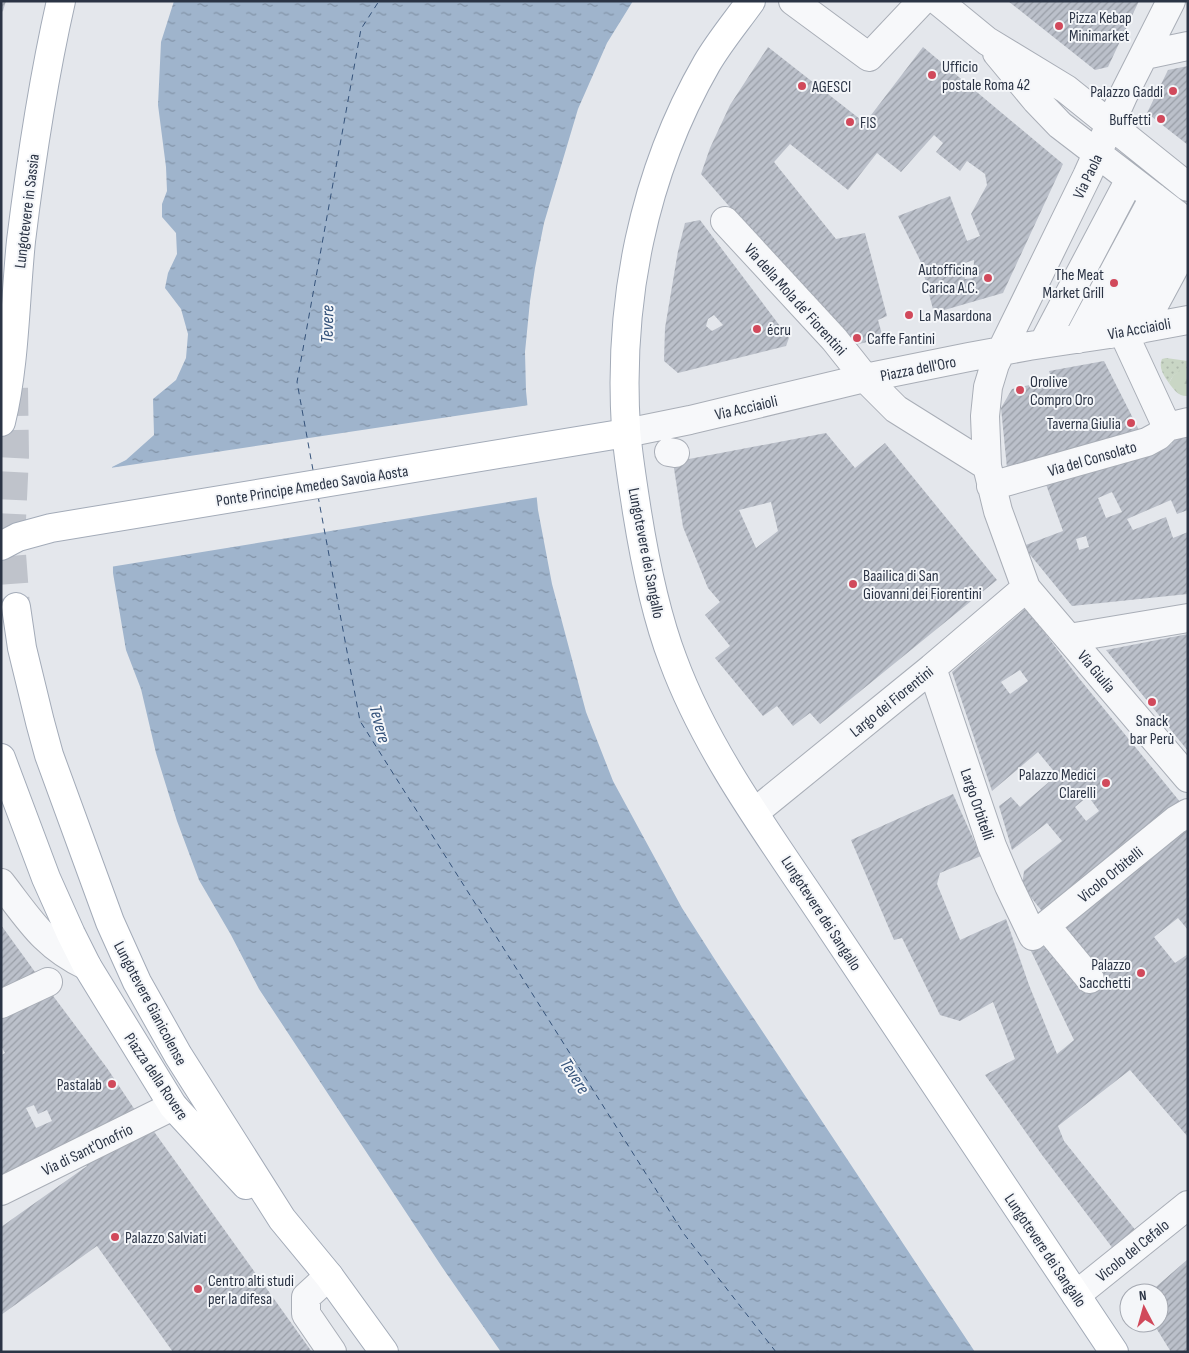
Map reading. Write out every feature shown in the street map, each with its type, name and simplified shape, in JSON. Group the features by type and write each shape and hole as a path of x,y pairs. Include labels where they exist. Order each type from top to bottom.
{"main road":[{"name":"Lungotevere in Sassia","path":"1,422 11,356 21,241 38,114 61,1"},
{"name":"Lungotevere dei Sangallo","path":"751,1 720,42 702,72 676,124 649,198 637,250 627,320 625,375 626,433 643,545 656,605 668,647 686,691 720,759 1114,1352"},
{"name":"Ponte Principe Amedeo Savoia Aosta","path":"1,546 18,537 51,528 626,433"},
{"name":"Lungotevere Gianicolense","path":"16,607 22,648 47,747 114,931 137,982 178,1056 282,1218 329,1276 384,1352"},
{"name":"Piazza della Rovere","path":"1,758 46,878 87,966 173,1106 248,1188 282,1218"}],"street":[{"path":"793,1 869,57 922,1"},
{"path":"938,1 987,41 1053,80 1188,187"},
{"name":"Via Paola","path":"1002,351 1123,96 1171,1"},
{"path":"987,41 1023,85 1060,125 1182,220 1166,228 1125,332"},
{"path":"1145,55 1188,46"},
{"path":"1043,344 1130,179"},
{"path":"1078,338 1154,197"},
{"name":"Via della Mola de' Fiorentini","path":"725,221 834,339 866,378"},
{"path":"1125,332 1188,242"},
{"name":"Via Acciaioli","path":"1002,351 1188,320"},
{"path":"1125,332 1177,424"},
{"path":"989,476 984,426 987,397 995,364 1002,351"},
{"name":"Piazza dell'Oro","path":"866,378 1002,351"},
{"name":"Via Acciaioli","path":"626,433 690,420 866,378"},
{"name":"Piazza dell'Oro","path":"866,378 896,409 989,476"},
{"name":"Via del Consolato","path":"989,476 1147,442 1177,424"},
{"name":"Via Giulia","path":"989,476 1026,588 1188,778"},
{"name":"Largo dei Fiorentini","path":"755,812 932,668 1026,588"},
{"path":"1069,638 1188,618"},
{"name":"Largo Orbitelli","path":"932,668 992,846 1009,886 1039,931 1090,979"},
{"name":"Vicolo Orbitelli","path":"1039,931 1176,820 1188,813"},
{"path":"1,883 30,921 52,945 62,953 87,966"},
{"path":"1,1004 48,982"},
{"name":"Via di Sant'Onofrio","path":"1,1191 173,1106"},
{"name":"Vicolo del Cefalo","path":"1076,1295 1188,1205"},
{"path":"329,1276 306,1296 306,1314 332,1352"}],"green space":[{"path":"1162,359 1188,361 1188,370 1176,374 1169,383 1161,368"},
{"path":"1180,370 1188,370 1188,396 1179,394 1169,383"}],"water":[{"name":"Tevere","path":"174,1 633,1 607,43 578,109 544,223 530,301 525,352 526,391 538,510 552,584 586,712 613,781 682,908 975,1352 501,1352 442,1267 259,989 231,935 199,880 177,821 156,753 141,689 126,650 113,573 112,467 126,460 154,435 153,399 176,380 186,358 188,334 181,309 165,288 168,273 177,254 176,233 162,217 162,204 167,191 166,167 158,105 161,42"}],"pier":[{"path":"529,405 539,497 110,567 110,468"}],"building":[{"path":"1,1 6,1 1,12"},
{"path":"1008,1 1139,1 1108,67 1095,70"},
{"path":"768,47 865,123 923,47 1063,164 1003,293 934,313 920,260 898,216 950,196 967,241 980,236 971,214 987,185 985,174 967,161 960,171 936,152 943,143 934,135 901,172 877,153 848,190 790,144 774,162 836,239 865,233 887,316 878,320 883,338 851,346 701,174 710,148 730,105","holes":["974,260 973,278 965,279 962,264"]},
{"name":"Palazzo Gaddi","path":"1188,66 1188,145 1147,113 1168,70"},
{"path":"700,220 789,338 786,346 678,373 664,361 665,328 678,251 685,223","holes":["714,315 723,325 712,331 706,326 708,319"]},
{"path":"1104,361 1144,440 1008,478 1001,408 1012,389 1052,380 1049,371"},
{"name":"Baailica di San Giovanni dei Fiorentini","path":"826,433 855,468 885,443 997,580 820,724 810,713 793,726 777,706 763,716 715,658 730,646 705,615 720,602 708,588 683,527 673,462","holes":["771,502 778,531 756,548 739,510"]},
{"path":"1188,436 1188,510 1177,514 1171,500 1127,519 1133,530 1166,517 1173,538 1188,532 1188,594 1072,606 1023,546 1063,531 1044,479 1172,444 1171,441","holes":["1112,492 1122,512 1106,518 1098,498","1086,536 1089,547 1079,550 1076,539"]},
{"name":"Palazzo Medici Clarelli","path":"1026,608 1078,677 1181,803 1045,915 1022,886 1024,871 1062,841 1047,823 1012,850 999,806 1011,797 1020,807 1057,775 1038,752 992,791 952,672","holes":["1020,670 1028,681 1010,694 1001,682","1088,796 1099,811 1086,821 1075,807"]},
{"path":"1188,634 1188,751 1106,650"},
{"path":"953,794 981,856 940,873 937,884 960,940 1006,919 1029,985 1057,1054 1074,1040 1030,949 1188,821 1188,930 1178,918 1154,937 1175,963 1188,954 1188,1137 1130,1070 1058,1126 1064,1141 1137,1232 1114,1250 1042,1155 985,1075 1015,1059 993,1002 960,1021 940,1015 902,938 894,940 851,840"},
{"path":"1,925 43,983 1,999"},
{"path":"45,985 107,1068 139,1116 1,1179 1,1055 5,1053 1,1046 1,1007","holes":["34,1105 38,1114 47,1110 52,1121 36,1128 26,1108"]},
{"name":"Palazzo Salviati","path":"150,1126 312,1352 173,1352 97,1246 1,1315 1,1227 87,1166 84,1162"},
{"path":"1188,1259 1188,1352 1171,1352 1159,1333 1169,1333 1169,1283 1160,1283"}],"ferry route":[{"path":"313,470 297,382 361,29 379,1"},
{"path":"318,496 360,721 684,1234 776,1352"}],"tunnel":[{"path":"14,388 15,456 11,541 16,607"}],"place":[{"name":"Pizza Kebap Minimarket","path":"1059,26"},
{"name":"Ufficio postale Roma 42","path":"932,75"},
{"name":"AGESCI","path":"802,86"},
{"name":"Palazzo Gaddi","path":"1173,91"},
{"name":"Buffetti","path":"1161,119"},
{"name":"FIS","path":"850,122"},
{"name":"Autofficina Carica A.C.","path":"988,278"},
{"name":"The Meat Market Grill","path":"1114,283"},
{"name":"La Masardona","path":"909,315"},
{"name":"écru","path":"757,329"},
{"name":"Caffe Fantini","path":"857,338"},
{"name":"Orolive Compro Oro","path":"1020,390"},
{"name":"Taverna Giulia","path":"1131,423"},
{"name":"Baailica di San Giovanni dei Fiorentini","path":"853,584"},
{"name":"Snack bar Perù","path":"1152,702"},
{"name":"Palazzo Medici Clarelli","path":"1106,783"},
{"name":"Palazzo Sacchetti","path":"1141,973"},
{"name":"Pastalab","path":"112,1084"},
{"name":"Palazzo Salviati","path":"115,1237"},
{"name":"Centro alti studi per la difesa","path":"198,1289"}]}
